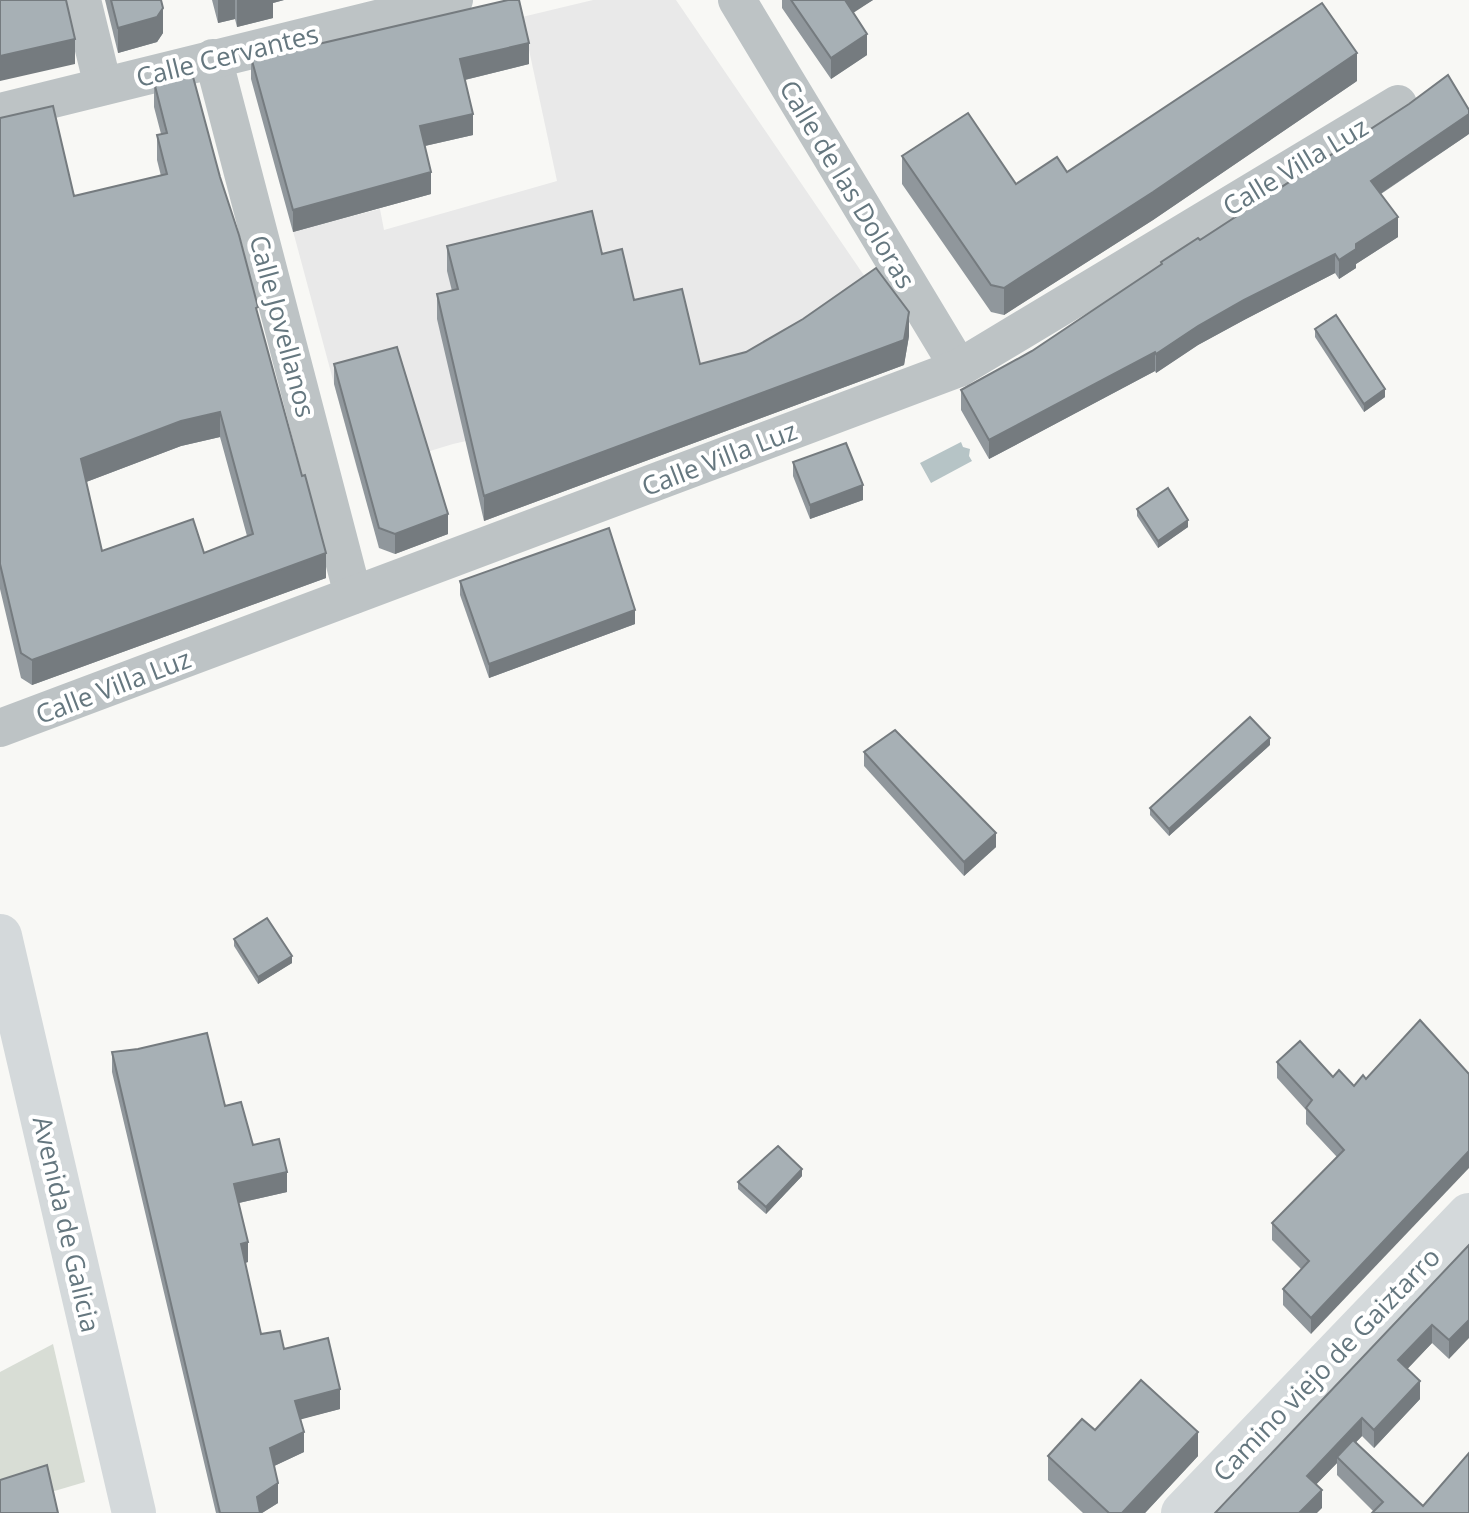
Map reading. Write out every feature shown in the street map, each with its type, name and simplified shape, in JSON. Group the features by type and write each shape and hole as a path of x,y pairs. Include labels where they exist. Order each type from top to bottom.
{"main road":[{"name":"Avenida de Galicia","path":"0,936 134,1513"},
{"name":"Camino viejo de Gaiztarro","path":"1183,1513 1469,1215"}],"street":[{"path":"82,0 103,86"},
{"name":"Calle Cervantes","path":"0,112 454,0"},
{"name":"Calle de las Doloras","path":"737,0 959,368"},
{"name":"Calle Jovellanos","path":"213,58 353,595"},
{"name":"Calle Villa Luz","path":"0,728 959,368 1398,104"}],"shaded area":[{"path":"593,0 676,0 876,293 829,326 527,427 453,444 358,473 293,231 380,209 384,230 557,181 522,17"},
{"path":"961,442 963,447 970,449 972,461 931,483 920,463"},
{"path":"53,1344 85,1482 0,1507 0,1372"}],"building":[{"path":"0,0 66,0 75,39 0,56"},
{"path":"111,0 161,0 163,8 157,17 118,28"},
{"path":"519,0 529,43 460,59 473,114 420,126 431,172 293,210 251,57"},
{"path":"791,0 845,0 867,34 831,58"},
{"path":"1322,3 1357,53 1153,192 1004,288 991,285 902,156 968,113 1016,184 1057,157 1067,172"},
{"path":"192,73 239,235 302,476 305,475 326,553 32,660 21,653 0,564 0,118 53,106 74,196 167,174 157,135 167,133 154,82","holes":["220,412 253,534 204,553 193,519 102,551 81,459 181,421"]},
{"path":"1448,75 1469,114 1371,181 1398,217 1356,244 1356,249 1339,260 1335,254 1244,300 1156,354 989,440 961,390 1032,351 1161,262 1198,238 1200,240 1409,104"},
{"path":"592,211 602,254 622,249 634,300 682,289 700,364 746,352 803,319 876,268 909,312 904,340 484,496 437,294 458,289 447,246"},
{"path":"1336,315 1385,389 1364,404 1315,329"},
{"path":"397,347 448,514 395,534 379,528 334,364"},
{"path":"846,443 863,485 810,505 793,462"},
{"path":"1168,488 1188,520 1158,541 1137,509"},
{"path":"609,528 635,610 489,664 460,581"},
{"path":"1250,717 1270,738 1169,829 1150,808"},
{"path":"895,730 996,833 964,862 864,752"},
{"path":"267,918 292,956 258,977 234,939"},
{"path":"1420,1020 1469,1074 1469,1151 1311,1318 1283,1289 1309,1261 1272,1223 1344,1150 1306,1108 1312,1100 1277,1062 1300,1041 1333,1077 1339,1070 1354,1086 1363,1075 1366,1079"},
{"path":"207,1033 225,1106 241,1102 253,1145 279,1139 287,1172 234,1184 248,1242 241,1244 261,1334 280,1331 284,1349 328,1338 340,1389 295,1401 304,1432 270,1448 278,1483 257,1497 260,1513 220,1513 112,1052"},
{"path":"778,1146 802,1169 766,1207 738,1182"},
{"path":"1469,1245 1469,1320 1449,1340 1432,1325 1398,1360 1420,1381 1374,1430 1362,1418 1307,1476 1322,1490 1299,1513 1215,1513"},
{"path":"1141,1380 1198,1432 1122,1513 1109,1513 1048,1456 1082,1419 1095,1430"},
{"path":"1353,1440 1423,1506 1469,1453 1469,1513 1372,1513 1383,1502 1337,1457"},
{"path":"47,1465 58,1513 0,1513 0,1480"}]}
